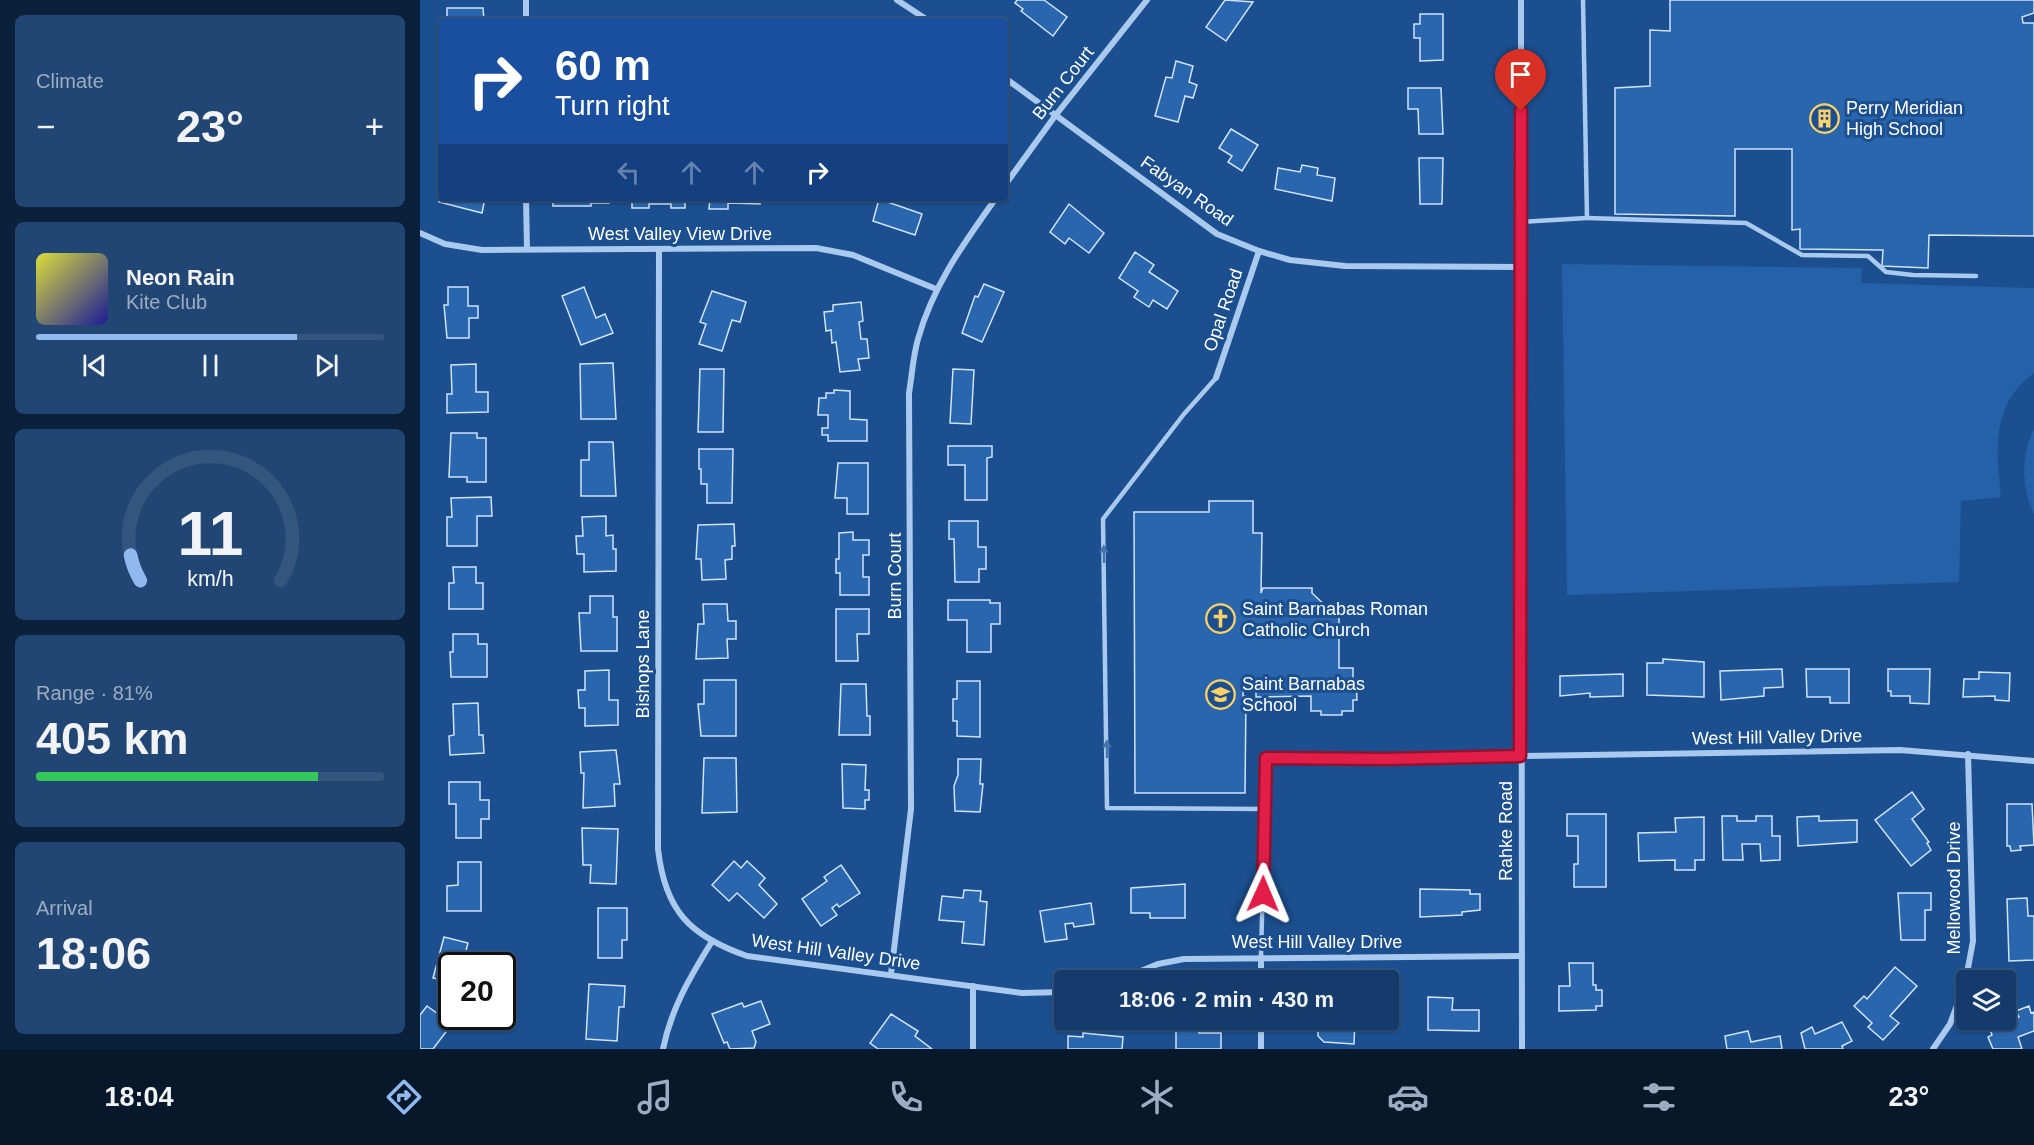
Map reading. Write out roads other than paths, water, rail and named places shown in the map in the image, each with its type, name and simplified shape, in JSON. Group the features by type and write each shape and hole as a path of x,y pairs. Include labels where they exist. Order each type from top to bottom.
{"street":[{"path":"526,0 526,18"},
{"path":"897,0 924,18"},
{"name":"Burn Court","path":"1008,181 1055,116 1147,0"},
{"name":"Rahke Road","path":"1521,0 1522,1049"},
{"name":"Fabyan Road","path":"1008,80 1217,234 1259,251 1290,260 1345,266 1521,267"},
{"path":"526,201 526,249"},
{"name":"Burn Court","path":"891,974 911,810 909,393 918,340 936,289 952,259 994,201"},
{"name":"West Valley View Drive","path":"420,233 445,244 482,250 816,248 854,255 936,289"},
{"name":"Bishops Lane","path":"658,249 658,849 661,870 671,900 688,924 711,943"},
{"name":"Opal Road","path":"1216,378 1259,251"},
{"name":"West Hill Valley Drive","path":"1520,756 1900,750 2034,761"},
{"name":"Mellowood Drive","path":"1933,1049 1950,1024 1965,984 1972,941 1968,754"},
{"path":"663,1049 668,1022 684,986 711,943"},
{"name":"West Hill Valley Drive","path":"711,943 747,956 1022,993 1054,992"},
{"name":"West Hill Valley Drive","path":"1143,970 1158,964 1184,959 1522,956"},
{"path":"1261,957 1261,970"},
{"path":"973,986 973,1049"},
{"path":"1261,1030 1261,1049"}],"lane":[{"path":"1583,0 1587,218"},
{"path":"1521,222 1587,218 1746,223 1802,255 1868,256 1886,272 1913,275 1977,276"},
{"path":"1216,378 1184,414 1103,519 1107,808 1265,809"},
{"path":"1261,957 1266,758 1386,759 1520,756"}],"place":[{"name":"Perry Meridian High School","path":"1825,118"},
{"name":"Saint Barnabas Roman Catholic Church","path":"1221,619"},
{"name":"Saint Barnabas School","path":"1221,694"}]}
